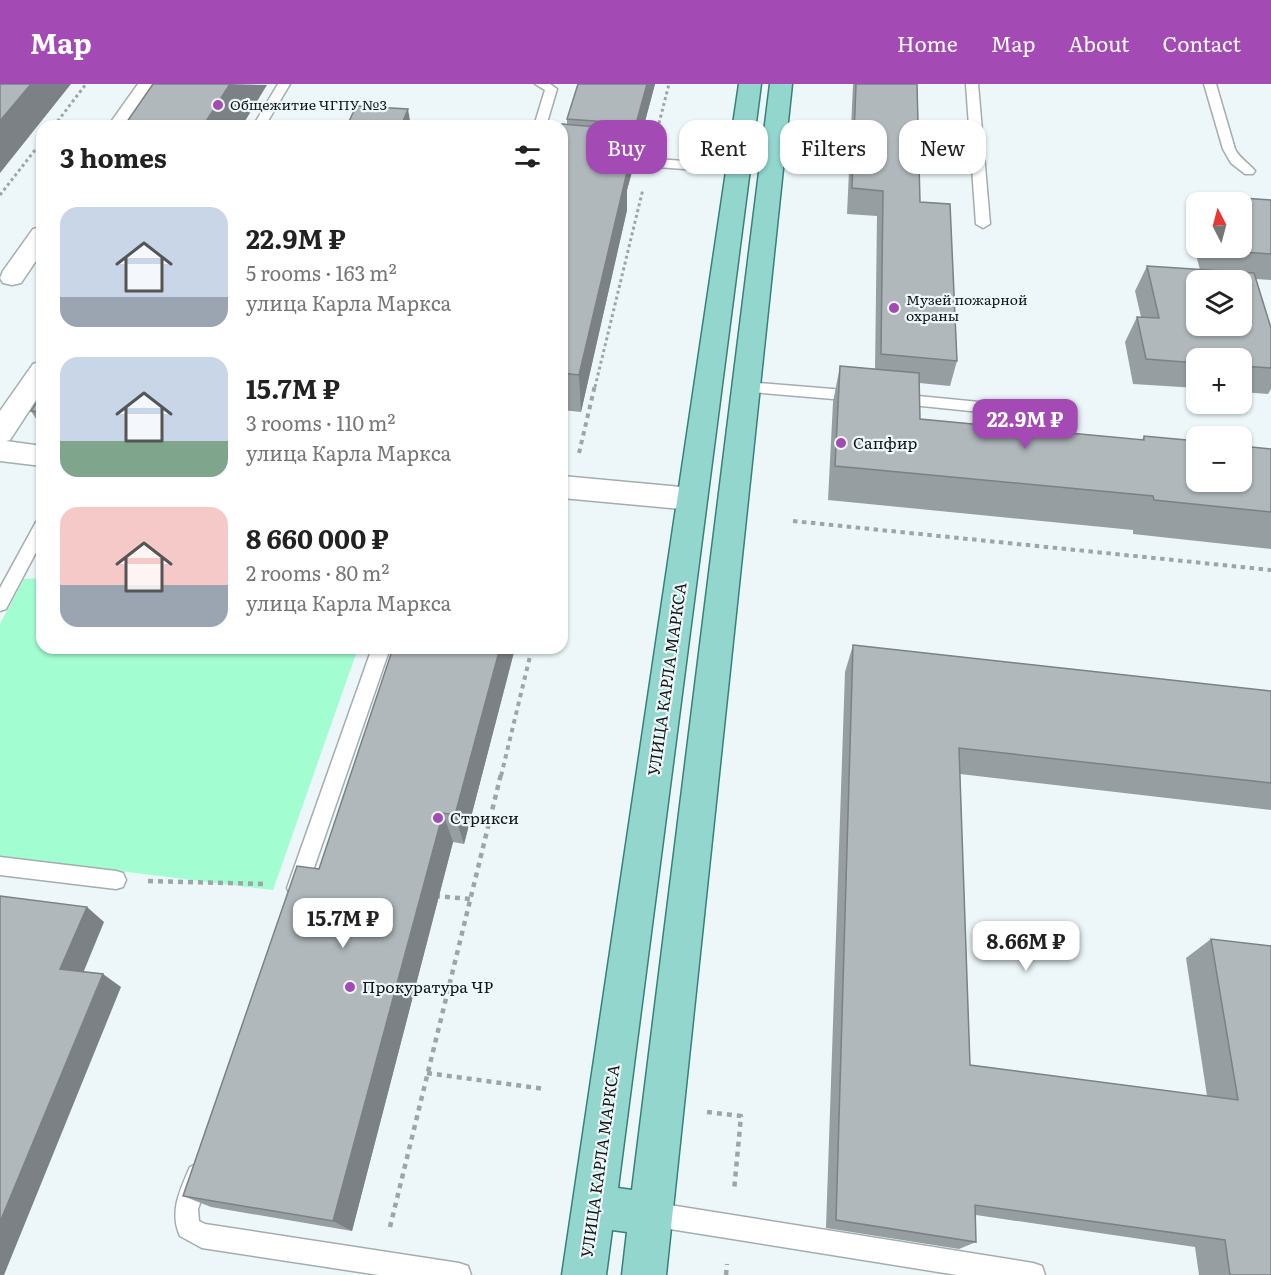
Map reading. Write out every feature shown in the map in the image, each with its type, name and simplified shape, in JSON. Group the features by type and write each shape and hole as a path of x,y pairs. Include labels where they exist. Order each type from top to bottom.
{"main road":[{"name":"УЛИЦА КАРЛА МАРКСА","path":"745,120 750,84"},
{"path":"644,1275 781,84"},
{"name":"УЛИЦА КАРЛА МАРКСА","path":"584,1275 737,174"},
{"path":"692,499 732,503"},
{"path":"594,1206 651,1214"}],"street":[{"path":"123,120 149,84"},
{"path":"6,277 36,241"},
{"path":"6,277 36,278"},
{"path":"0,433 36,379"},
{"path":"0,451 36,455"},
{"path":"568,488 692,499"}],"lane":[{"path":"263,120 284,84"},
{"path":"541,84 551,89 542,120"},
{"path":"972,84 974,120"},
{"path":"1210,84 1229,149 1235,160 1249,171"},
{"path":"568,156 586,158"},
{"path":"979,174 983,224"},
{"path":"745,387 990,408"},
{"path":"0,604 36,537"},
{"path":"290,907 379,654"},
{"path":"0,866 116,880"},
{"path":"206,1153 186,1209 188,1228 202,1236 459,1275"},
{"path":"651,1214 1033,1275"}],"path":[{"path":"59,120 86,84"},
{"path":"660,120 669,84"},
{"path":"0,195 36,149"},
{"path":"579,451 647,174"},
{"path":"793,521 1271,570"},
{"path":"381,1263 531,654"},
{"path":"427,1073 545,1089"},
{"path":"698,1111 741,1116"}],"green space":[{"path":"36,578 36,654 356,654 273,890 0,856 0,624 24,579"}],"building":[{"path":"0,84 31,84 0,121"},
{"path":"153,84 230,84 207,120 128,120"},
{"path":"578,84 647,84 637,120 567,119"},
{"path":"856,84 917,84 918,120 899,120 899,174 919,174 920,202 950,204 957,361 881,354 883,191 852,188 853,174 887,174 887,120 855,120"},
{"path":"356,106 408,109 403,120 350,120"},
{"path":"568,125 586,126 586,174 627,174 579,375 568,374"},
{"path":"1252,199 1271,200 1271,254 1252,253"},
{"path":"1147,266 1208,270 1186,270 1186,336 1252,336 1252,273 1254,273 1271,328 1271,368 1252,367 1252,348 1186,348 1186,362 1146,359 1137,317 1159,318"},
{"path":"840,366 919,373 920,419 1144,440 1144,436 1186,440 1186,492 1252,492 1252,447 1271,449 1271,512 1154,500 1153,496 835,466"},
{"path":"853,645 1271,691 1271,783 959,748 970,1065 1238,1100 1211,939 1271,946 1271,1275 1230,1275 1225,1240 975,1205 976,1242 836,1220"},
{"path":"391,654 498,654 455,815 443,813 333,1221 183,1196 297,866 319,869"},
{"path":"0,896 87,907 60,969 103,974 0,1222"}],"place":[{"name":"Общежитие ЧГПУ №3","path":"218,105"},
{"name":"Музей пожарной охраны","path":"894,308"},
{"name":"Сапфир","path":"841,443"},
{"name":"Стрикси","path":"438,818"},
{"name":"Прокуратура ЧР","path":"350,987"}]}
